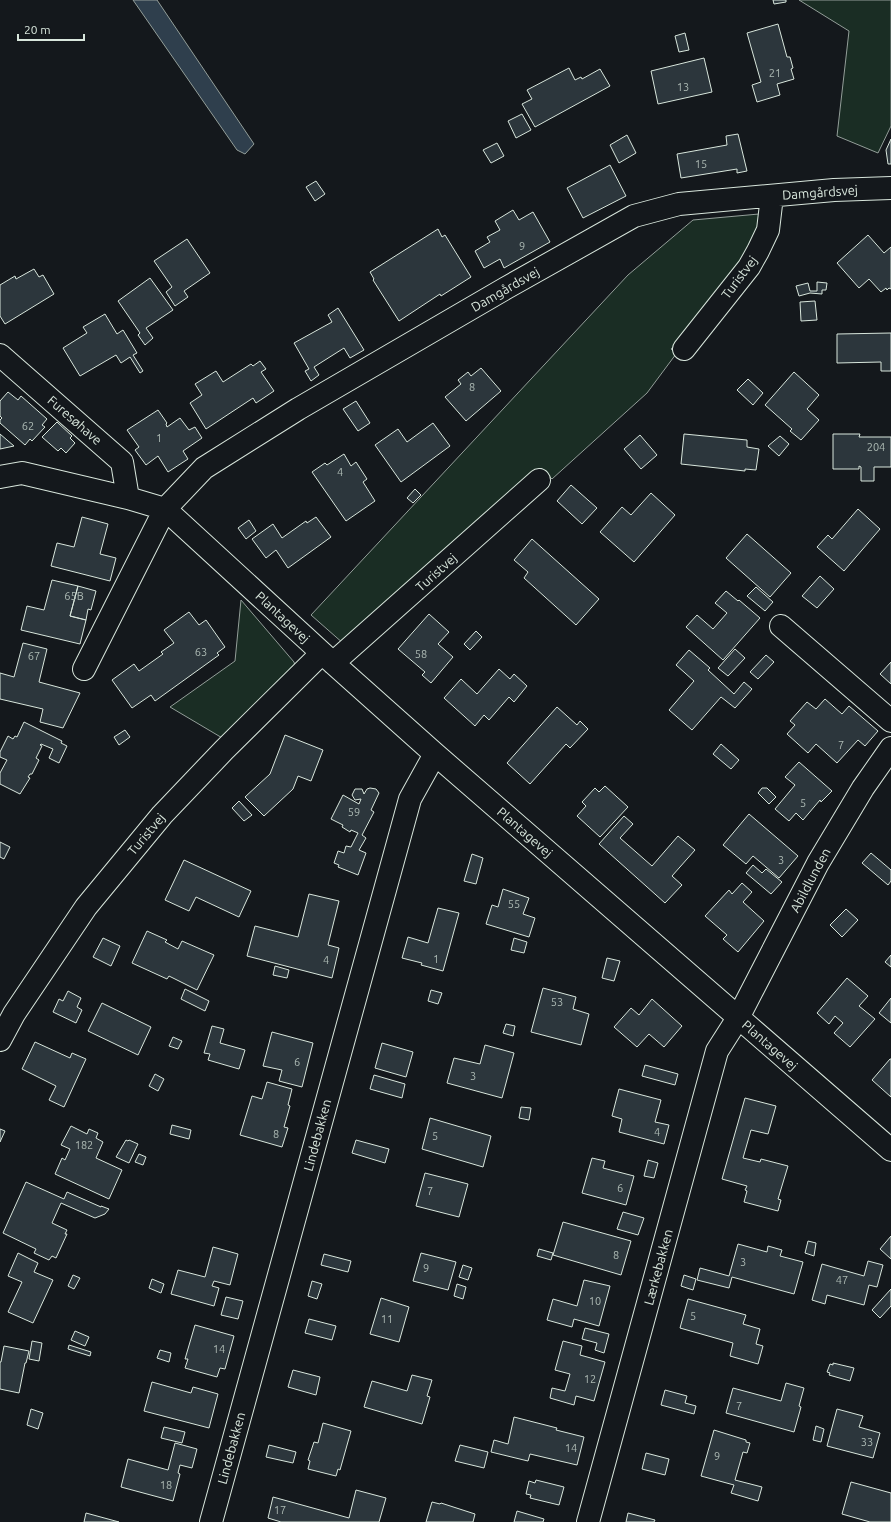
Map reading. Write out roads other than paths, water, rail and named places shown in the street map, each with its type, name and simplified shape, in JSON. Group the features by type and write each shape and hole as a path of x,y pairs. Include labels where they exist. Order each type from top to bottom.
{"street":[{"name":"Damgårdsvej","path":"165,508 204,468 298,409 506,288 634,216 678,204 834,190 891,188"},
{"name":"Turistvej","path":"684,349 758,252 768,230 772,196"},
{"name":"Furesøhave","path":"0,355 122,462 128,498"},
{"name":"Plantagevej","path":"0,477 22,473 165,508 327,658 435,754 891,1150"},
{"name":"Turistvej","path":"0,1040 14,1014 86,907 162,815 224,750 327,658 539,480"},
{"path":"84,669 165,508"},
{"path":"781,626 891,721"},
{"name":"Abildlunden","path":"738,1018 818,863 863,788 891,748"},
{"name":"Lindebakken","path":"211,1522 410,798 435,754"},
{"name":"Lærkebakken","path":"588,1522 717,1051 738,1018"}],"water":[{"path":"133,0 157,0 254,144 245,154 237,150"}]}
